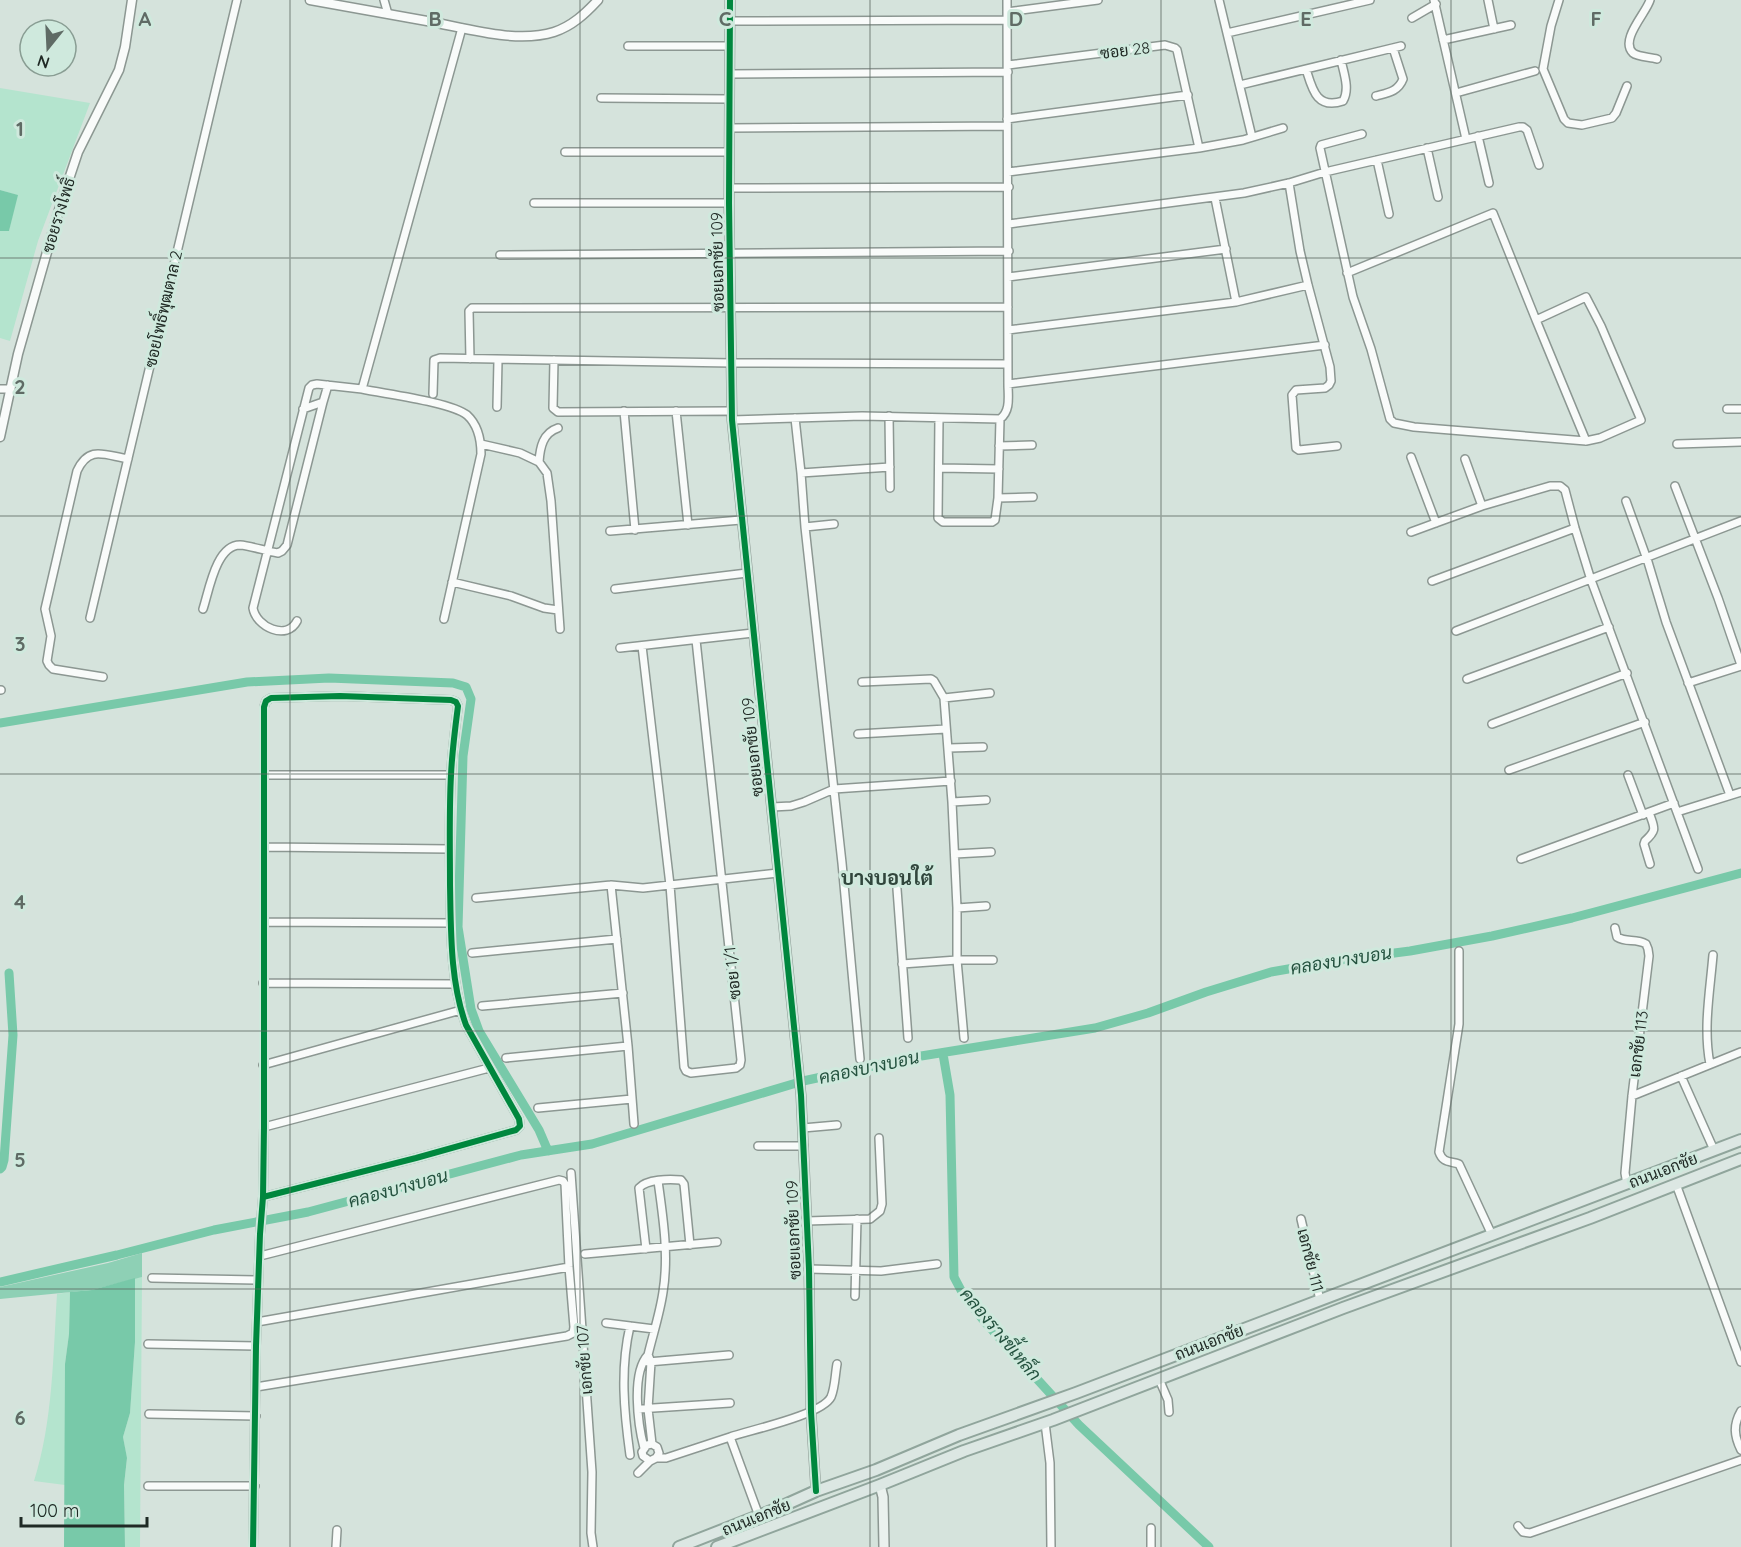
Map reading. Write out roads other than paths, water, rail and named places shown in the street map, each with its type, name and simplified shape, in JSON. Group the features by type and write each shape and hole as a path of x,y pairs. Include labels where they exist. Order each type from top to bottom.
{"main road":[{"name":"ถนนเอกชัย","path":"679,1547 692,1545 816,1491 876,1470 959,1435 1047,1404 1741,1140"},
{"name":"ถนนเอกชัย","path":"717,1547 964,1451 1087,1407 1343,1308 1590,1218 1741,1159"},
{"path":"876,1470 883,1497 884,1547"}],"street":[{"name":"ซอยรางโพธิ์","path":"0,437 4,389 78,152 119,69 127,38 132,0"},
{"name":"ซอยโพธิ์พุฒตาล 2","path":"90,618 237,0"},
{"path":"310,0 516,36 552,33 566,27 598,0"},
{"path":"384,0 388,14"},
{"name":"ซอยเอกชัย 109","path":"730,0 729,203 732,416 801,1095 809,1269 811,1413 816,1491"},
{"path":"554,360 553,408 558,412 676,411 795,418 1000,418 1005,415 1008,384 1009,251 1007,0"},
{"path":"730,21 1007,16 1098,0"},
{"path":"1220,0 1252,136"},
{"path":"1227,33 1370,0"},
{"path":"1488,0 1494,29"},
{"path":"1559,0 1543,69 1564,119 1568,123 1582,125 1612,118 1627,86"},
{"path":"1650,0 1648,7 1637,21 1630,44 1634,54 1657,59"},
{"path":"1412,18 1435,2 1466,139"},
{"path":"1443,40 1511,25"},
{"path":"362,388 462,28"},
{"path":"628,46 730,46"},
{"name":"ซอย 28","path":"1008,68 1170,46 1177,50 1199,148"},
{"path":"1240,84 1401,46"},
{"path":"1376,96 1395,90 1403,80 1393,48"},
{"path":"1306,69 1313,94 1328,102 1338,103 1343,101 1347,89 1341,60"},
{"path":"730,74 1008,68"},
{"path":"1456,93 1535,71"},
{"path":"730,128 1007,123 1188,95"},
{"path":"601,99 729,99"},
{"path":"1009,224 1215,198 1289,183 1326,172 1523,127 1527,130 1539,165"},
{"path":"1008,172 1199,148 1283,128"},
{"path":"1362,134 1321,145 1320,148 1353,297 1371,349 1390,419 1394,423 1414,427 1586,441 1600,438 1641,420 1601,326 1586,297 1536,320"},
{"path":"1478,136 1489,183"},
{"path":"1427,148 1438,197"},
{"path":"565,152 729,152"},
{"path":"1377,160 1389,214"},
{"path":"1289,183 1300,250 1330,367 1329,385 1294,390 1292,395 1295,443 1299,450 1337,446"},
{"path":"730,188 1009,187"},
{"path":"1215,198 1236,302"},
{"path":"534,203 729,203"},
{"path":"1347,273 1493,213 1586,441"},
{"path":"1008,277 1226,249"},
{"path":"500,255 1009,251"},
{"path":"1008,330 1236,302 1308,285"},
{"path":"470,359 469,311 472,308 1008,307"},
{"path":"1008,384 1325,345"},
{"path":"433,394 434,360 440,358 732,363 1007,364"},
{"path":"497,407 498,360"},
{"path":"297,621 293,628 286,631 275,630 266,626 254,614 254,608 303,409 312,385 362,388 436,404 466,414 477,431 481,454 444,619"},
{"path":"203,609 218,564 225,551 239,545 278,553 287,545 328,385"},
{"path":"303,409 323,402"},
{"path":"1727,409 1741,409"},
{"path":"624,411 635,530"},
{"path":"676,411 688,525"},
{"path":"889,417 890,488"},
{"path":"795,418 860,1059"},
{"path":"939,418 939,520 943,522 992,522 996,517 998,498 1000,418"},
{"path":"539,462 540,449 546,435 558,428"},
{"path":"1677,444 1741,442"},
{"path":"481,444 520,453 539,462 547,473 560,628"},
{"path":"999,446 1032,445"},
{"path":"103,677 53,669 49,665 47,661 51,636 45,609 81,462 86,456 96,454 128,459"},
{"path":"1411,457 1436,523"},
{"path":"1465,459 1482,506"},
{"path":"801,473 890,467"},
{"path":"939,468 999,469"},
{"path":"1411,532 1482,506 1551,486 1560,486 1565,490 1592,580 1698,869"},
{"path":"1675,486 1741,665 1688,683"},
{"path":"998,498 1033,497"},
{"path":"1626,501 1666,622 1730,795"},
{"path":"610,531 741,520"},
{"path":"1456,631 1741,521"},
{"path":"805,527 834,524"},
{"path":"1432,581 1575,528"},
{"path":"615,590 747,573"},
{"path":"452,582 558,610"},
{"path":"1467,679 1609,627"},
{"path":"620,648 753,633"},
{"name":"ซอย 1/1","path":"670,885 684,1067 686,1071 692,1073 736,1068 740,1065 741,1060 696,640"},
{"path":"642,646 670,885"},
{"path":"1492,724 1626,673"},
{"path":"862,682 931,679 945,698 955,854 957,960 964,1038"},
{"path":"945,698 990,693"},
{"path":"253,1547 256,1346 264,1127 264,707 266,701 271,698 340,696 451,700 458,706 451,775 450,849 455,984 466,1025 519,1119 520,1126 516,1130 416,1158 263,1197"},
{"path":"1509,770 1645,723"},
{"path":"858,734 946,729"},
{"path":"949,748 983,747"},
{"path":"264,775 451,775"},
{"path":"1628,775 1654,830 1644,844 1650,864"},
{"path":"772,807 798,804 834,789 951,781"},
{"path":"1677,812 1741,792"},
{"path":"952,802 986,800"},
{"path":"1521,859 1674,803"},
{"path":"265,847 450,849"},
{"path":"955,854 991,852"},
{"path":"476,898 611,885 644,888 778,873"},
{"path":"611,885 634,1124"},
{"path":"897,889 908,1038"},
{"path":"957,908 986,906"},
{"path":"264,922 451,923"},
{"name":"เอกชัย 113","path":"1615,928 1617,937 1621,940 1641,941 1646,944 1649,956 1632,1096 1625,1173 1627,1184"},
{"path":"472,952 617,939"},
{"path":"1459,951 1458,1031 1439,1152 1441,1158 1446,1162 1459,1164 1492,1235"},
{"path":"1710,1064 1707,1050 1707,1015 1713,956"},
{"path":"902,964 993,960"},
{"path":"263,983 455,984"},
{"path":"482,1006 622,993"},
{"path":"263,1065 461,1010"},
{"path":"506,1058 628,1046"},
{"path":"1632,1096 1741,1052"},
{"path":"264,1127 489,1068"},
{"path":"1681,1076 1714,1150"},
{"path":"538,1108 632,1099"},
{"path":"803,1128 837,1125"},
{"path":"807,1221 870,1219 880,1211 882,1204 879,1138"},
{"path":"758,1146 804,1146"},
{"name":"เอกชัย 107","path":"571,1173 592,1472 591,1533 593,1547"},
{"path":"256,1387 567,1336 573,1333 574,1327 563,1180 260,1256"},
{"path":"646,1249 639,1188 644,1183 658,1181 681,1180 684,1184 690,1245"},
{"path":"658,1181 666,1248 663,1292 647,1359 639,1381 638,1409 644,1448 643,1456 653,1459 666,1458 811,1413 825,1404 831,1396 837,1365"},
{"path":"1676,1184 1741,1362"},
{"path":"855,1296 857,1219"},
{"name":"เอกชัย 111","path":"1301,1219 1320,1300"},
{"path":"585,1254 717,1242"},
{"path":"809,1269 899,1270 937,1264"},
{"path":"257,1322 569,1267"},
{"path":"152,1278 258,1280"},
{"path":"606,1323 654,1329"},
{"path":"630,1326 623,1382 630,1455"},
{"path":"148,1344 256,1346"},
{"path":"647,1359 729,1355"},
{"path":"647,1359 648,1409 652,1444"},
{"path":"1160,1379 1168,1400 1169,1412"},
{"path":"638,1409 730,1403"},
{"path":"1741,1412 1735,1427 1735,1438 1741,1450"},
{"path":"149,1414 256,1416"},
{"path":"1049,1421 1051,1547"},
{"path":"730,1437 759,1516"},
{"path":"638,1473 659,1453 657,1447 652,1444 644,1448"},
{"path":"1518,1526 1523,1532 1530,1533 1741,1460"},
{"path":"148,1486 255,1486"},
{"path":"1151,1528 1151,1547"},
{"path":"336,1547 337,1530"}],"waterway":[{"path":"0,723 247,682 329,678 453,683 466,687 471,699 463,756 458,927 471,1009 479,1031 539,1130 548,1151"},
{"name":"คลองบางบอน","path":"0,1282 214,1230 308,1212 521,1155 592,1144 803,1081 915,1057 1095,1028 1271,972 1492,936 1572,918 1741,873"},
{"path":"0,1169 4,1160 13,1035 9,973"},
{"name":"คลองรางขี้เหล็ก","path":"943,1054 950,1095 954,1277 963,1294 984,1321 1079,1425 1209,1547"}],"district":[{"name":"บางบอนใต้","path":"887,877"}]}
